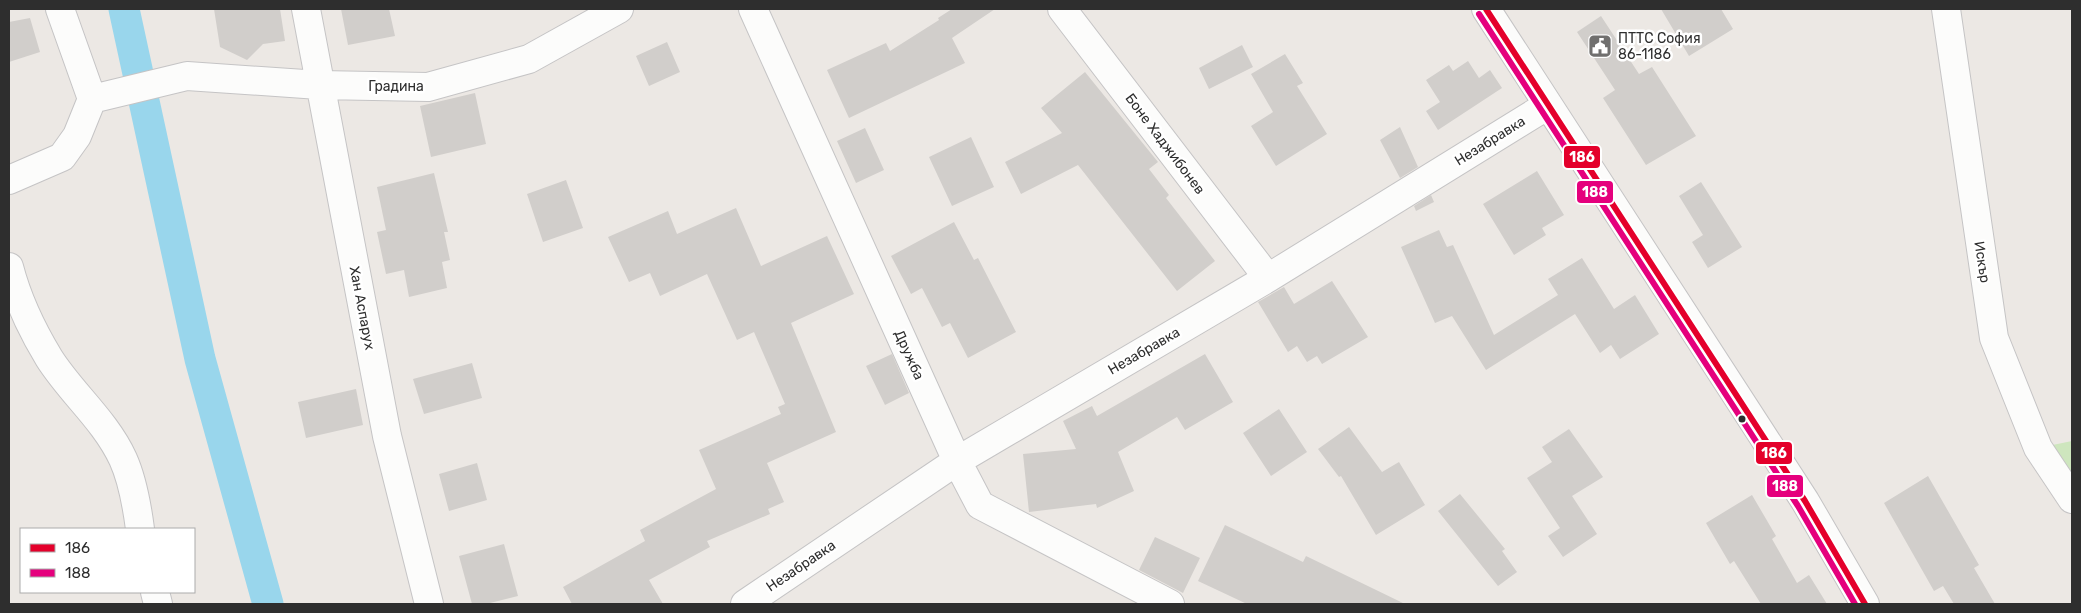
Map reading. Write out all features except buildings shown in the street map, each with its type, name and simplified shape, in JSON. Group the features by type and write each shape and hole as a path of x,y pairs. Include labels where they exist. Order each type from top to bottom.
{"street":[{"path":"11,183 62,158 77,136 92,99 60,9"},
{"name":"Хан Аспарух","path":"306,9 387,436 429,604"},
{"name":"Градина","path":"92,99 187,76 319,85 428,87 529,59 618,9"},
{"name":"Дружба","path":"753,9 957,461 980,504 1170,604"},
{"name":"Боне Хаджибонев","path":"1062,9 1268,278"},
{"path":"1486,9 1805,501 1865,604"},
{"name":"Искър","path":"1946,9 1994,338 2038,448 2072,499"},
{"name":"Незабравка","path":"745,604 957,461 1268,278 1548,105"},
{"path":"9,267 26,313 50,358 102,424 123,459 136,499 140,528"}],"green space":[{"path":"2072,441 2072,499 2038,448"}],"waterway":[{"path":"124,9 200,359 268,604"}],"transit line":[{"name":"186","path":"1486,9 1805,501 1865,604"},
{"name":"188","path":"1479,14 1798,506 1855,604"}],"place":[{"name":"ПТТС София 86-1186","path":"1600,46"}]}
